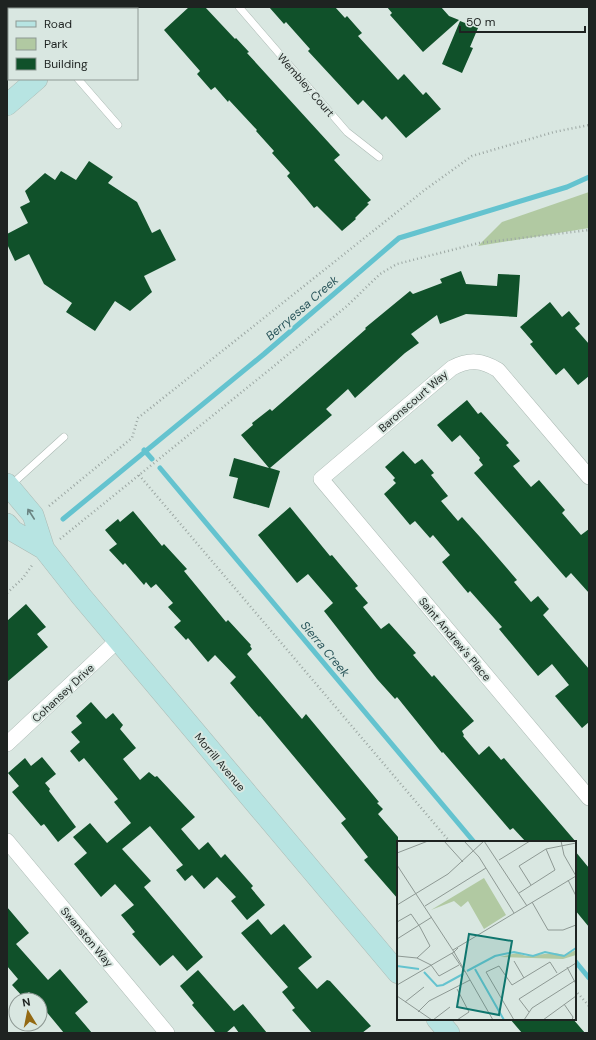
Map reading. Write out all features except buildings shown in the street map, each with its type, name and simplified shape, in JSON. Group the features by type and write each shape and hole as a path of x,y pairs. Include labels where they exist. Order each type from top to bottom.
{"street":[{"path":"7,105 36,80"},
{"name":"Baronscourt Way","path":"321,479 452,368 463,362 475,361 488,364 498,370 589,477"},
{"name":"Saint Andrew's Place","path":"321,479 589,798"},
{"name":"Morrill Avenue","path":"8,485 33,515 44,549"},
{"name":"Morrill Avenue","path":"7,524 13,531 44,549 118,640 397,972"},
{"name":"Cohansey Drive","path":"7,744 118,640"},
{"name":"Swanston Way","path":"7,841 167,1033"},
{"path":"438,1020 449,1033"}],"lane":[{"name":"Wembley Court","path":"239,7 347,132 379,157"},
{"path":"79,80 118,125"},
{"path":"8,485 64,437"}],"path":[{"path":"33,515 46,509 132,438 138,418 426,189 472,156 554,132 589,125"},
{"path":"7,593 23,578 44,549 68,534 139,474 341,311 380,274 397,264 478,243 589,230"},
{"path":"139,474 449,841"},
{"path":"576,991 589,1006"}],"green space":[{"path":"589,192 589,228 478,246 502,222"}],"waterway":[{"name":"Berryessa Creek","path":"63,519 264,354 399,238 567,187 589,177"},
{"name":"Sierra Creek","path":"144,450 152,459"},
{"name":"Sierra Creek","path":"160,468 473,841"},
{"name":"Sierra Creek","path":"576,962 589,978"}]}
